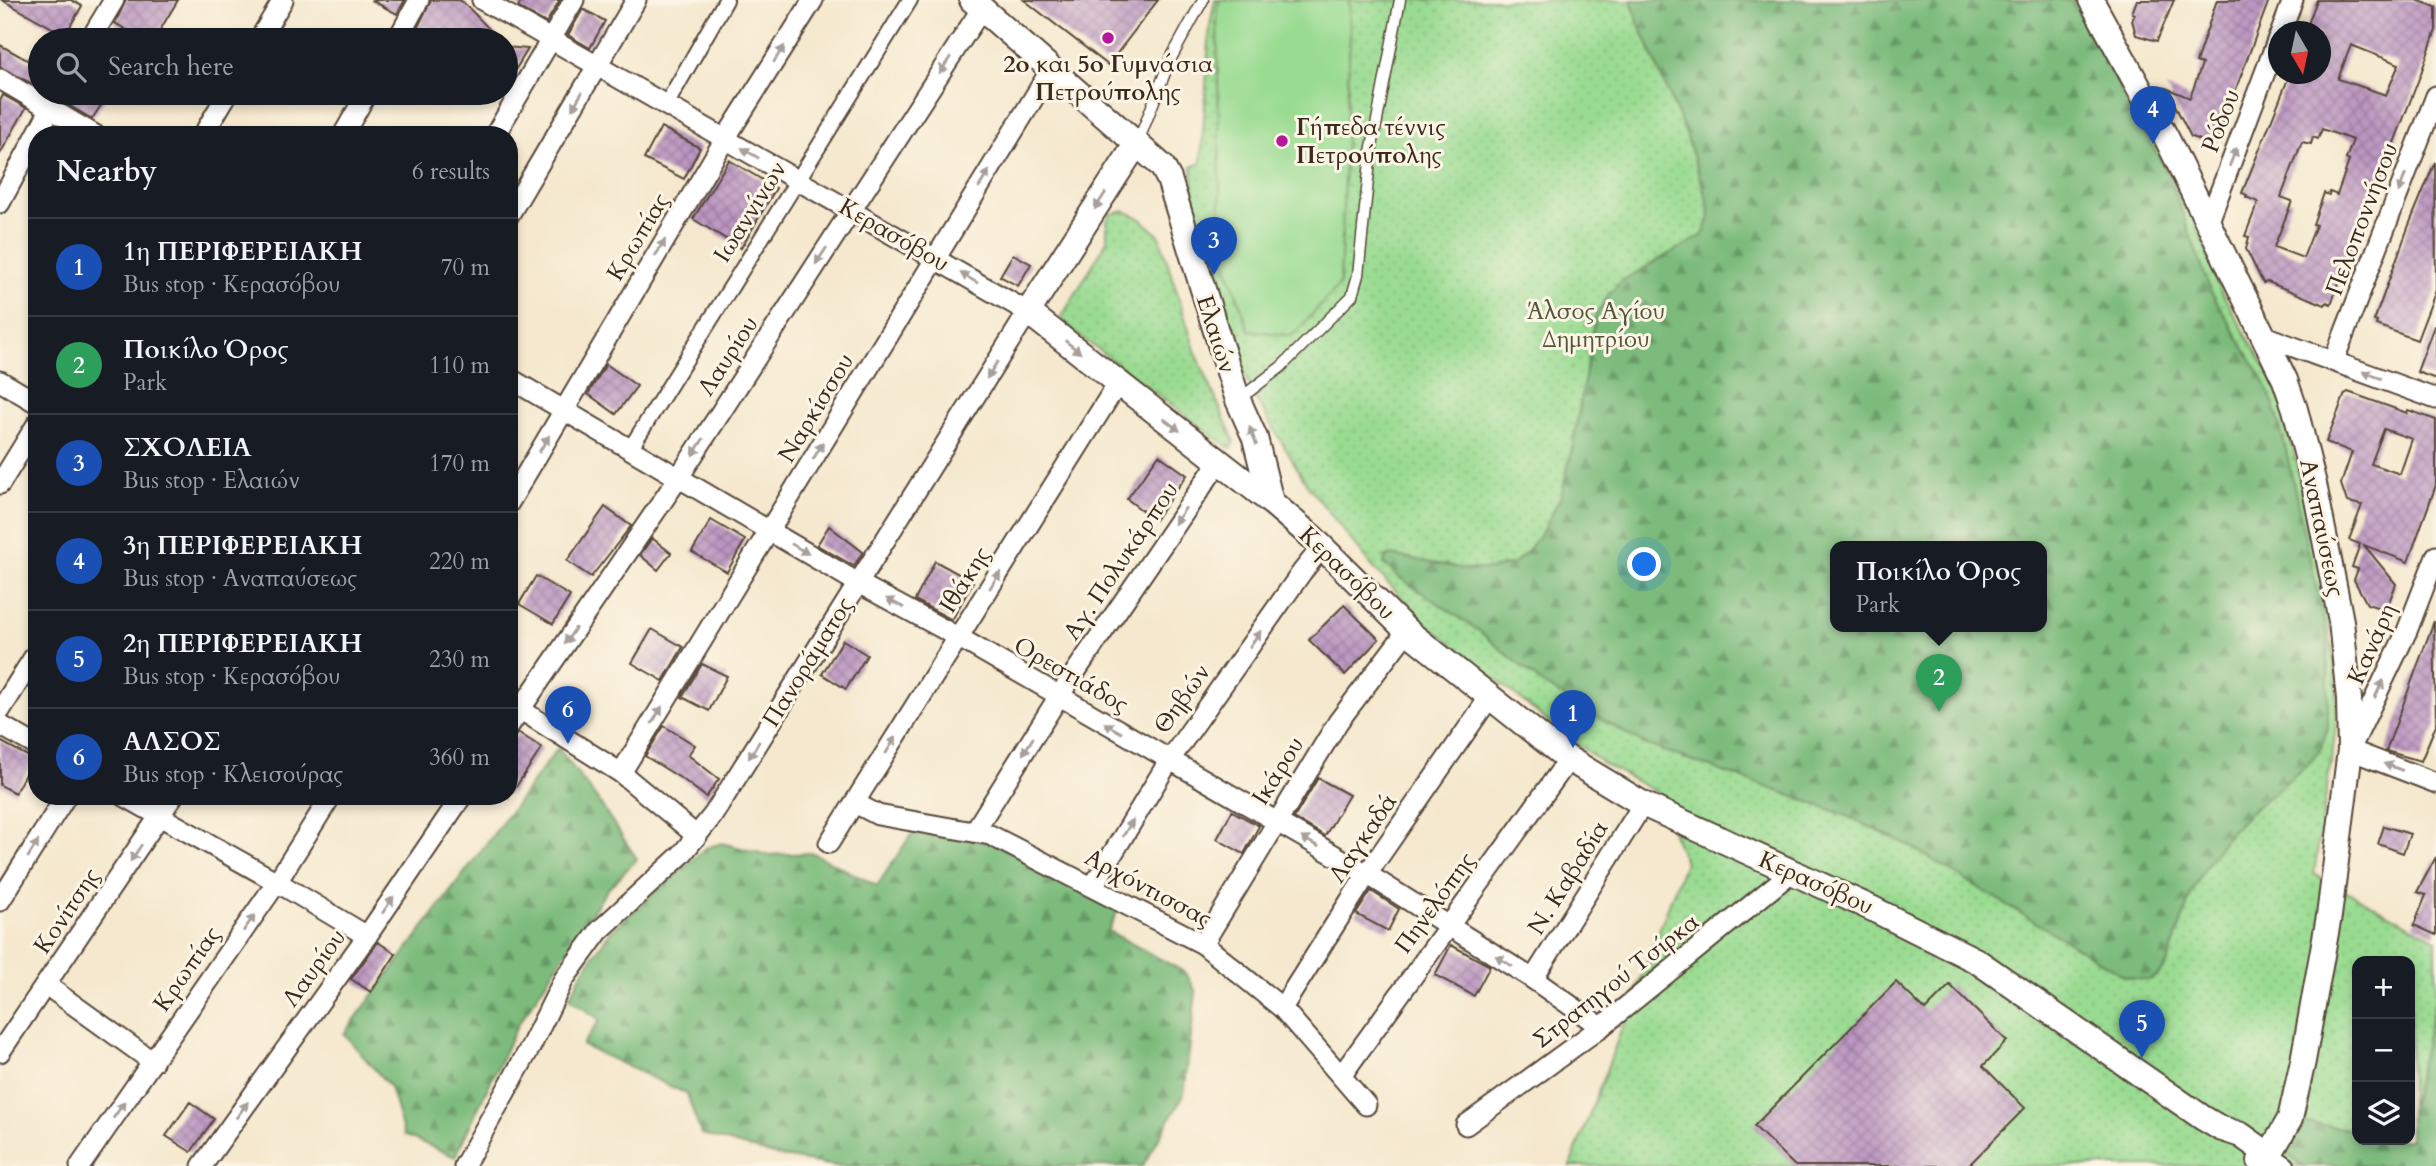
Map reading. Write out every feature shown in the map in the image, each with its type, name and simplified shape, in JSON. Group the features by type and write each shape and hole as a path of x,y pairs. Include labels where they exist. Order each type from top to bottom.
{"street":[{"path":"97,28 114,0"},
{"path":"266,28 283,0"},
{"path":"404,28 419,0"},
{"name":"Κερασόβου","path":"482,0 1028,312 1271,502 1322,547 1407,631 1569,759 1643,804 1793,871 1977,961 2136,1074 2220,1128 2241,1135 2267,1160"},
{"path":"518,96 574,0"},
{"path":"518,200 636,0"},
{"path":"666,105 726,0"},
{"name":"Κρωπίας","path":"518,488 725,139 813,0"},
{"name":"Ιωαννίνων","path":"630,449 910,0"},
{"path":"2285,21 2293,0"},
{"name":"Αναπαύσεως","path":"2097,3 2209,220 2285,380 2295,409 2326,543 2346,660 2350,751 2329,916 2303,1061 2293,1100 2267,1160"},
{"name":"Ελαιών","path":"977,4 1162,166 1169,179 1198,279 1238,400 1255,438 1271,502"},
{"name":"Λαυρίου","path":"518,702 678,477 851,211 977,4"},
{"name":"Ρόδου","path":"2209,220 2268,64"},
{"name":"Ναρκίσσου","path":"621,773 1052,68"},
{"path":"0,79 28,90"},
{"name":"Πελοποννήσου","path":"2334,360 2436,96"},
{"path":"41,126 52,105"},
{"path":"61,105 85,126"},
{"path":"208,126 221,105"},
{"path":"348,126 360,105"},
{"path":"500,126 513,105"},
{"name":"Πανοράματος","path":"464,1166 531,1046 564,979 599,931 682,854 713,815 1028,312 1137,144"},
{"path":"0,203 28,151"},
{"path":"2264,335 2436,399"},
{"path":"0,381 28,398"},
{"name":"Ορεστιάδος","path":"518,383 858,583 958,637 1367,874 1533,979 1601,1027"},
{"name":"Ιθάκης","path":"829,843 1118,383"},
{"path":"0,484 28,439"},
{"name":"Αγ. Πολυκάρπου","path":"974,832 1059,696 1220,460"},
{"name":"Θηβών","path":"1093,886 1169,761 1322,547"},
{"name":"Κανάρη","path":"2350,751 2407,631 2436,556"},
{"name":"Ικάρου","path":"1203,944 1338,722 1407,631"},
{"path":"0,711 28,666"},
{"name":"Λαγκαδά","path":"1282,1008 1367,874 1489,698"},
{"path":"518,708 621,773 697,836"},
{"path":"0,725 28,741"},
{"path":"2350,751 2436,783"},
{"name":"Πηνελόπης","path":"1342,1076 1569,759"},
{"name":"Αρχόντισσας","path":"855,803 878,815 990,835 1203,944 1282,1008 1366,1105"},
{"name":"N. Καβαδία","path":"1533,979 1643,804"},
{"path":"0,901 59,805"},
{"path":"140,805 367,936"},
{"name":"Κονίτσης","path":"0,1052 168,805"},
{"name":"Κρωπίας","path":"80,1166 277,882 325,805"},
{"name":"Λαυρίου","path":"202,1166 367,936 455,805"},
{"name":"Στρατηγού Τσίρκα","path":"1466,1125 1601,1027 1793,871"},
{"path":"46,985 153,1062"}],"lane":[{"path":"1137,144 1170,60 1203,0"},
{"path":"1238,400 1281,368 1352,296 1358,275 1371,152 1400,0"}],"green space":[{"name":"Άλσος Αγίου Δημητρίου","path":"1215,0 2081,0 2178,176 2221,291 2274,382 2284,411 2324,585 2337,685 2336,727 2314,874 2436,939 2436,1166 1570,1166 1685,862 1656,792 1604,764 1426,623 1372,566 1308,486 1254,396 1240,364 1203,251 1192,167 1201,163 1210,26"},
{"name":"Γήπεδα τέννις Πετρούπολης","path":"1219,0 1349,0 1340,284 1292,336 1249,330 1221,249 1217,21"},
{"name":"Άλσος Αγίου Δημητρίου","path":"1631,0 2071,0 2169,176 2211,292 2265,383 2276,411 2328,640 2328,726 2321,748 2310,762 2245,817 2223,841 2192,892 2167,964 2154,978 2144,980 2124,976 1908,845 1840,813 1642,743 1544,685 1479,631 1400,578 1384,564 1385,558 1391,555 1465,569 1491,569 1513,564 1527,552 1544,529 1561,496 1596,315 1608,295 1621,281 1703,235 1710,218 1708,203 1686,134"},
{"path":"1125,211 1140,218 1159,235 1196,353 1234,441 1232,448 1076,333 1061,318 1107,241 1110,214"},
{"path":"558,748 597,799 637,859 607,890 517,1026 455,1157 404,1135 390,1087 344,1034 515,805 518,805"},
{"path":"913,832 993,843 1119,908 1108,931 1186,973 1196,992 1184,1094 1143,1166 996,1166 949,1162 922,1166 836,1166 777,1156 701,1134 687,1094 582,1045 600,1020 569,998 584,970 609,933 706,848 722,843 768,855 813,853 877,886"},
{"path":"2436,996 2436,1166 2304,1166 2283,1151 2300,1122 2352,1129 2352,1145 2415,1145 2415,1088"}],"building":[{"path":"2,0 71,0 82,6 69,28 52,28"},
{"path":"126,0 178,0 161,28 124,28 115,23"},
{"path":"371,0 405,0 397,14"},
{"path":"431,0 459,0 488,28 417,28"},
{"path":"522,0 560,0 546,23 518,7"},
{"path":"1024,0 1158,0 1108,65"},
{"path":"2137,0 2174,0 2157,41 2136,35 2132,20 2135,14 2132,13"},
{"path":"2217,0 2269,0 2216,143 2210,140 2209,143 2191,137 2166,88 2190,98 2202,64 2196,62"},
{"path":"2317,0 2417,0 2436,7 2436,30 2420,76 2369,207 2364,205 2350,242 2354,243 2331,304 2327,302 2325,305 2268,282 2263,283 2246,249 2249,237 2245,236 2258,202 2242,193 2286,84 2331,84 2331,21 2309,21","holes":["2351,45 2399,64 2386,95 2338,79","2322,129 2353,140 2337,195 2324,193 2313,224 2316,225 2303,258 2274,247 2292,201 2281,197 2302,142 2311,144 2313,137 2318,139"]},
{"path":"583,9 605,21 590,48 568,35"},
{"path":"0,45 28,60 28,82 0,67"},
{"path":"518,48 528,49 518,65"},
{"path":"3,95 26,108 0,154 0,101"},
{"path":"69,105 101,105 92,119"},
{"path":"661,127 700,148 684,179 644,159"},
{"path":"729,160 776,188 741,248 693,219"},
{"path":"2435,162 2436,290 2417,340 2376,325 2377,322 2374,321"},
{"path":"1013,254 1031,264 1018,286 1000,276"},
{"path":"2436,326 2436,379 2417,372"},
{"path":"606,364 637,386 616,414 588,394"},
{"path":"2348,392 2407,413 2408,410 2436,420 2436,485 2408,562 2364,545 2396,584 2386,610 2367,604 2354,580 2358,569 2352,567 2360,544 2349,540 2362,505 2347,502 2341,484 2352,452 2326,442","holes":["2384,429 2412,439 2400,474 2371,464"]},
{"path":"1159,455 1187,475 1155,520 1127,499"},
{"path":"605,507 631,526 591,577 567,561"},
{"path":"711,520 745,540 727,572 692,552"},
{"path":"829,526 863,552 854,566 817,545"},
{"path":"652,538 671,553 658,570 640,555"},
{"path":"935,561 973,582 952,620 915,600"},
{"path":"536,576 570,596 553,624 519,604"},
{"path":"1344,605 1379,639 1345,675 1309,640"},
{"path":"2434,621 2436,725 2421,761 2386,751"},
{"path":"652,629 683,647 663,681 632,663"},
{"path":"843,640 867,655 846,689 822,674"},
{"path":"702,664 727,676 709,711 682,697"},
{"path":"664,726 695,745 688,755 719,779 706,797 645,756"},
{"path":"518,734 542,748 518,784"},
{"path":"0,741 28,756 28,768 15,793 0,785"},
{"path":"1318,778 1349,795 1325,836 1294,818"},
{"path":"1232,811 1259,826 1244,854 1217,839"},
{"path":"2384,826 2410,834 2403,853 2378,844"},
{"path":"2436,857 2436,935 2414,925 2426,895 2417,892"},
{"path":"1371,891 1399,909 1388,931 1356,914"},
{"path":"378,942 396,954 371,992 351,979"},
{"path":"1451,945 1490,966 1474,996 1435,975"},
{"path":"1896,982 1925,1010 1950,985 2007,1041 1983,1066 2025,1108 1968,1166 1795,1166 1754,1126"},
{"path":"190,1102 214,1119 191,1152 166,1136"}],"place":[{"name":"2ο και 5ο Γυμνάσια Πετρούπολης","path":"1108,38"},
{"name":"Γήπεδα τέννις Πετρούπολης","path":"1282,141"},
{"name":"3η ΠΕΡΙΦΕΡΕΙΑΚΗ","path":"2153,144"},
{"name":"ΣΧΟΛΕΙΑ","path":"1214,275"},
{"name":"Ποικίλο Όρος","path":"1939,712"},
{"name":"ΑΛΣΟΣ","path":"568,744"},
{"name":"1η ΠΕΡΙΦΕΡΕΙΑΚΗ","path":"1573,748"},
{"name":"2η ΠΕΡΙΦΕΡΕΙΑΚΗ","path":"2142,1058"}]}
